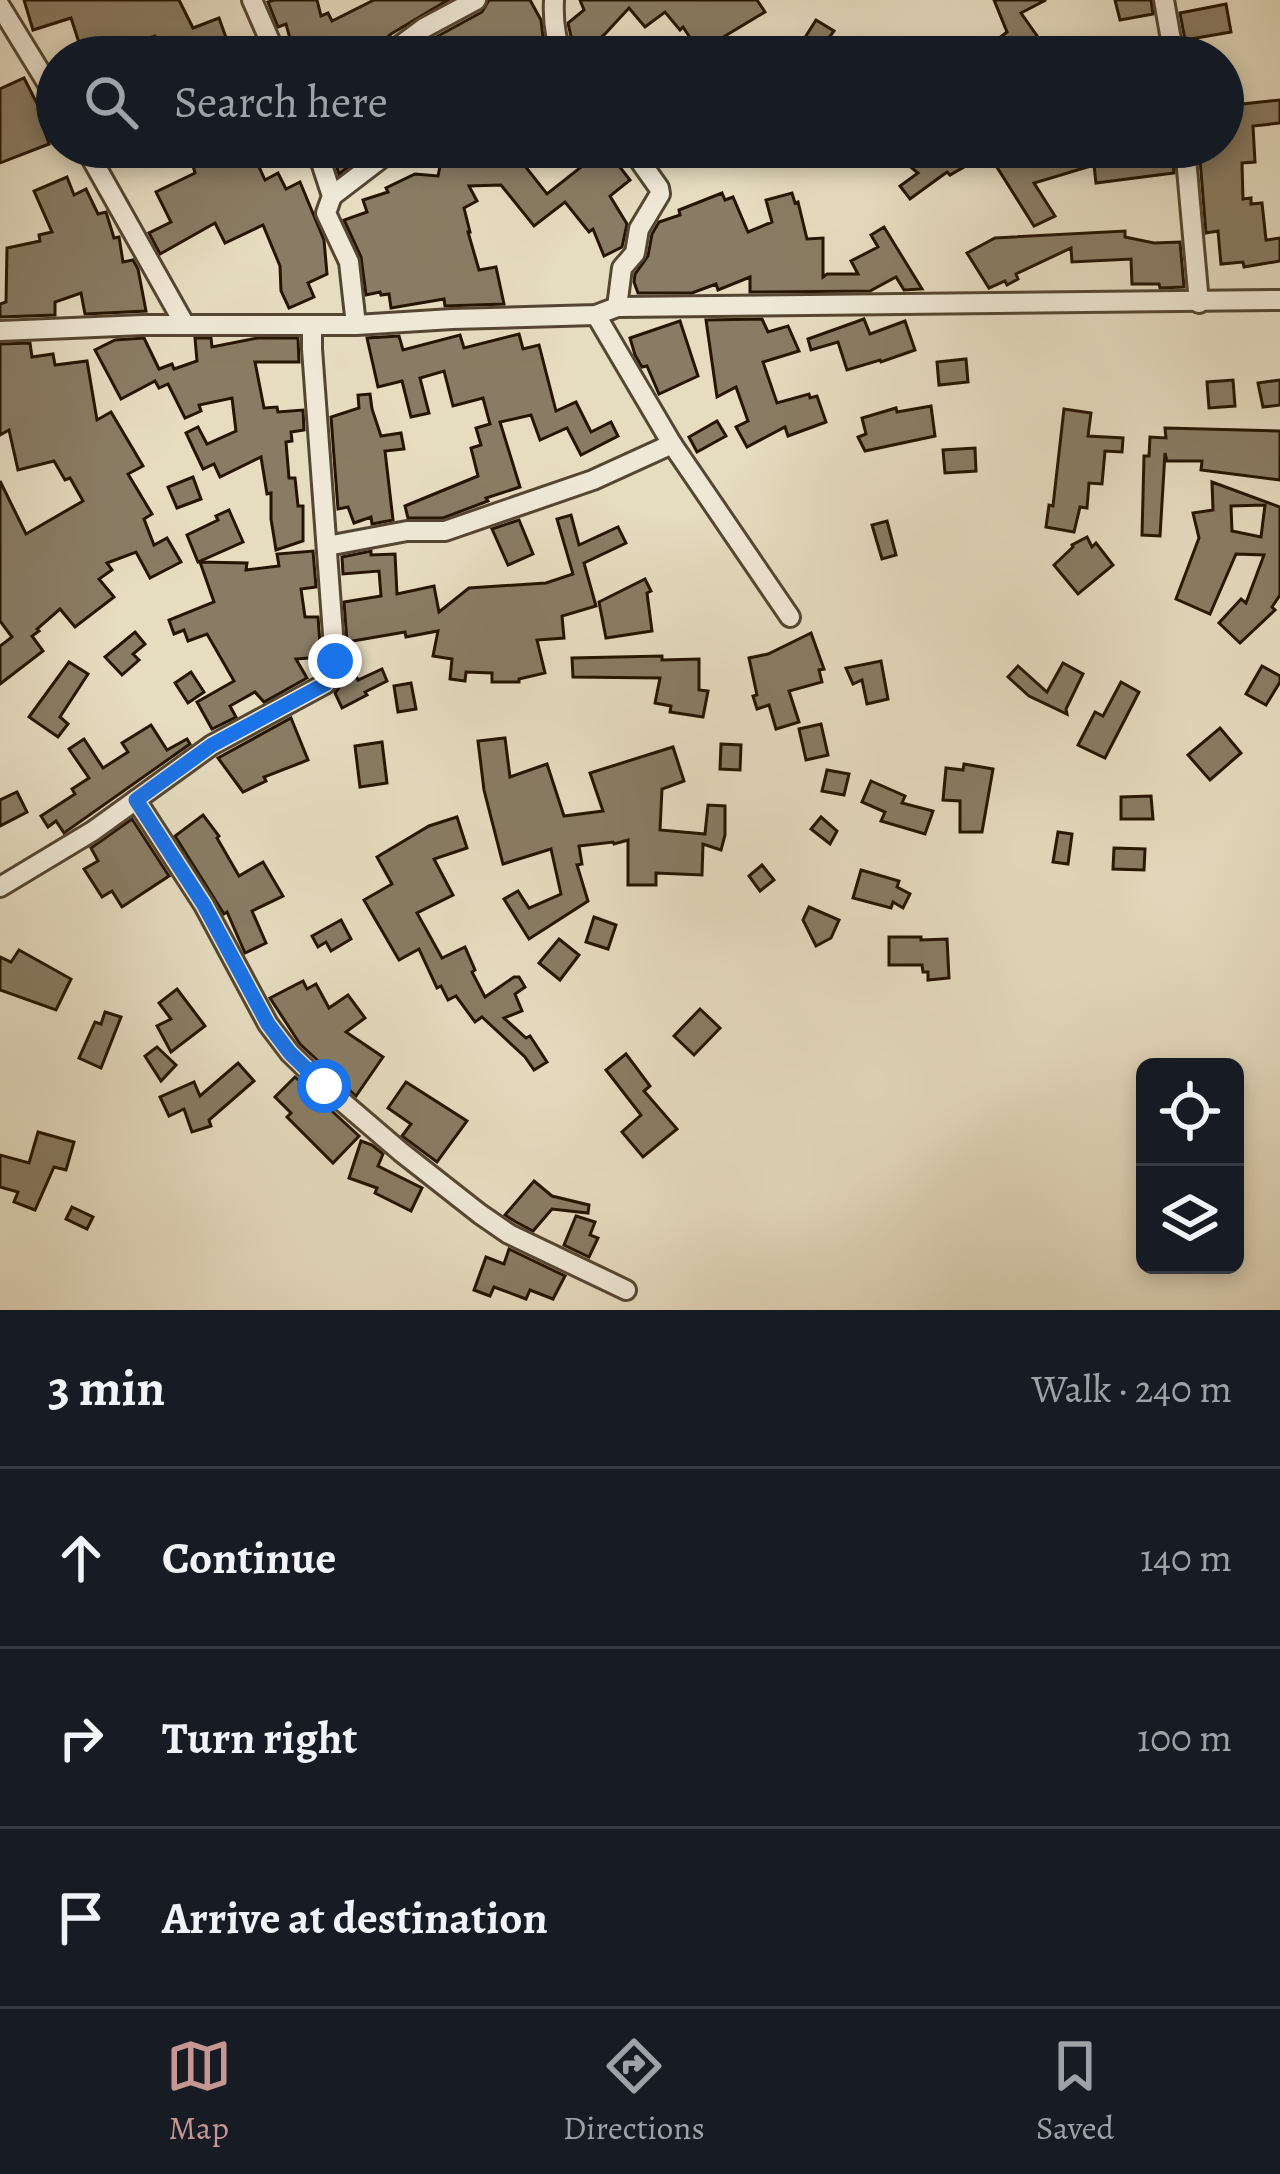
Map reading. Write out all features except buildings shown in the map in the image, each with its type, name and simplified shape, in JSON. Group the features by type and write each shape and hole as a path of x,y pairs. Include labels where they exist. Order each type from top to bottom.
{"street":[{"path":"252,0 268,36"},
{"path":"413,36 476,0"},
{"path":"554,0 557,36"},
{"path":"1164,0 1170,36"},
{"path":"2,12 36,66"},
{"path":"97,168 184,325"},
{"path":"323,168 332,196"},
{"path":"356,325 349,262 326,213 332,196 369,168"},
{"path":"617,307 622,268 635,253 639,230 660,194 645,168"},
{"path":"1187,168 1199,303"},
{"path":"0,331 356,325 596,315 617,307 1280,300"},
{"path":"596,315 672,444 790,617"},
{"path":"0,887 93,831 212,745 325,684 333,673 312,326"},
{"path":"327,546 407,531 445,531 593,480 672,444"},
{"path":"136,800 204,905 268,1024 290,1053 401,1152 480,1214 509,1234 626,1290"}],"route":[{"path":"324,1086 268,1024 204,905 136,800 212,745 325,684 335,661"}]}
